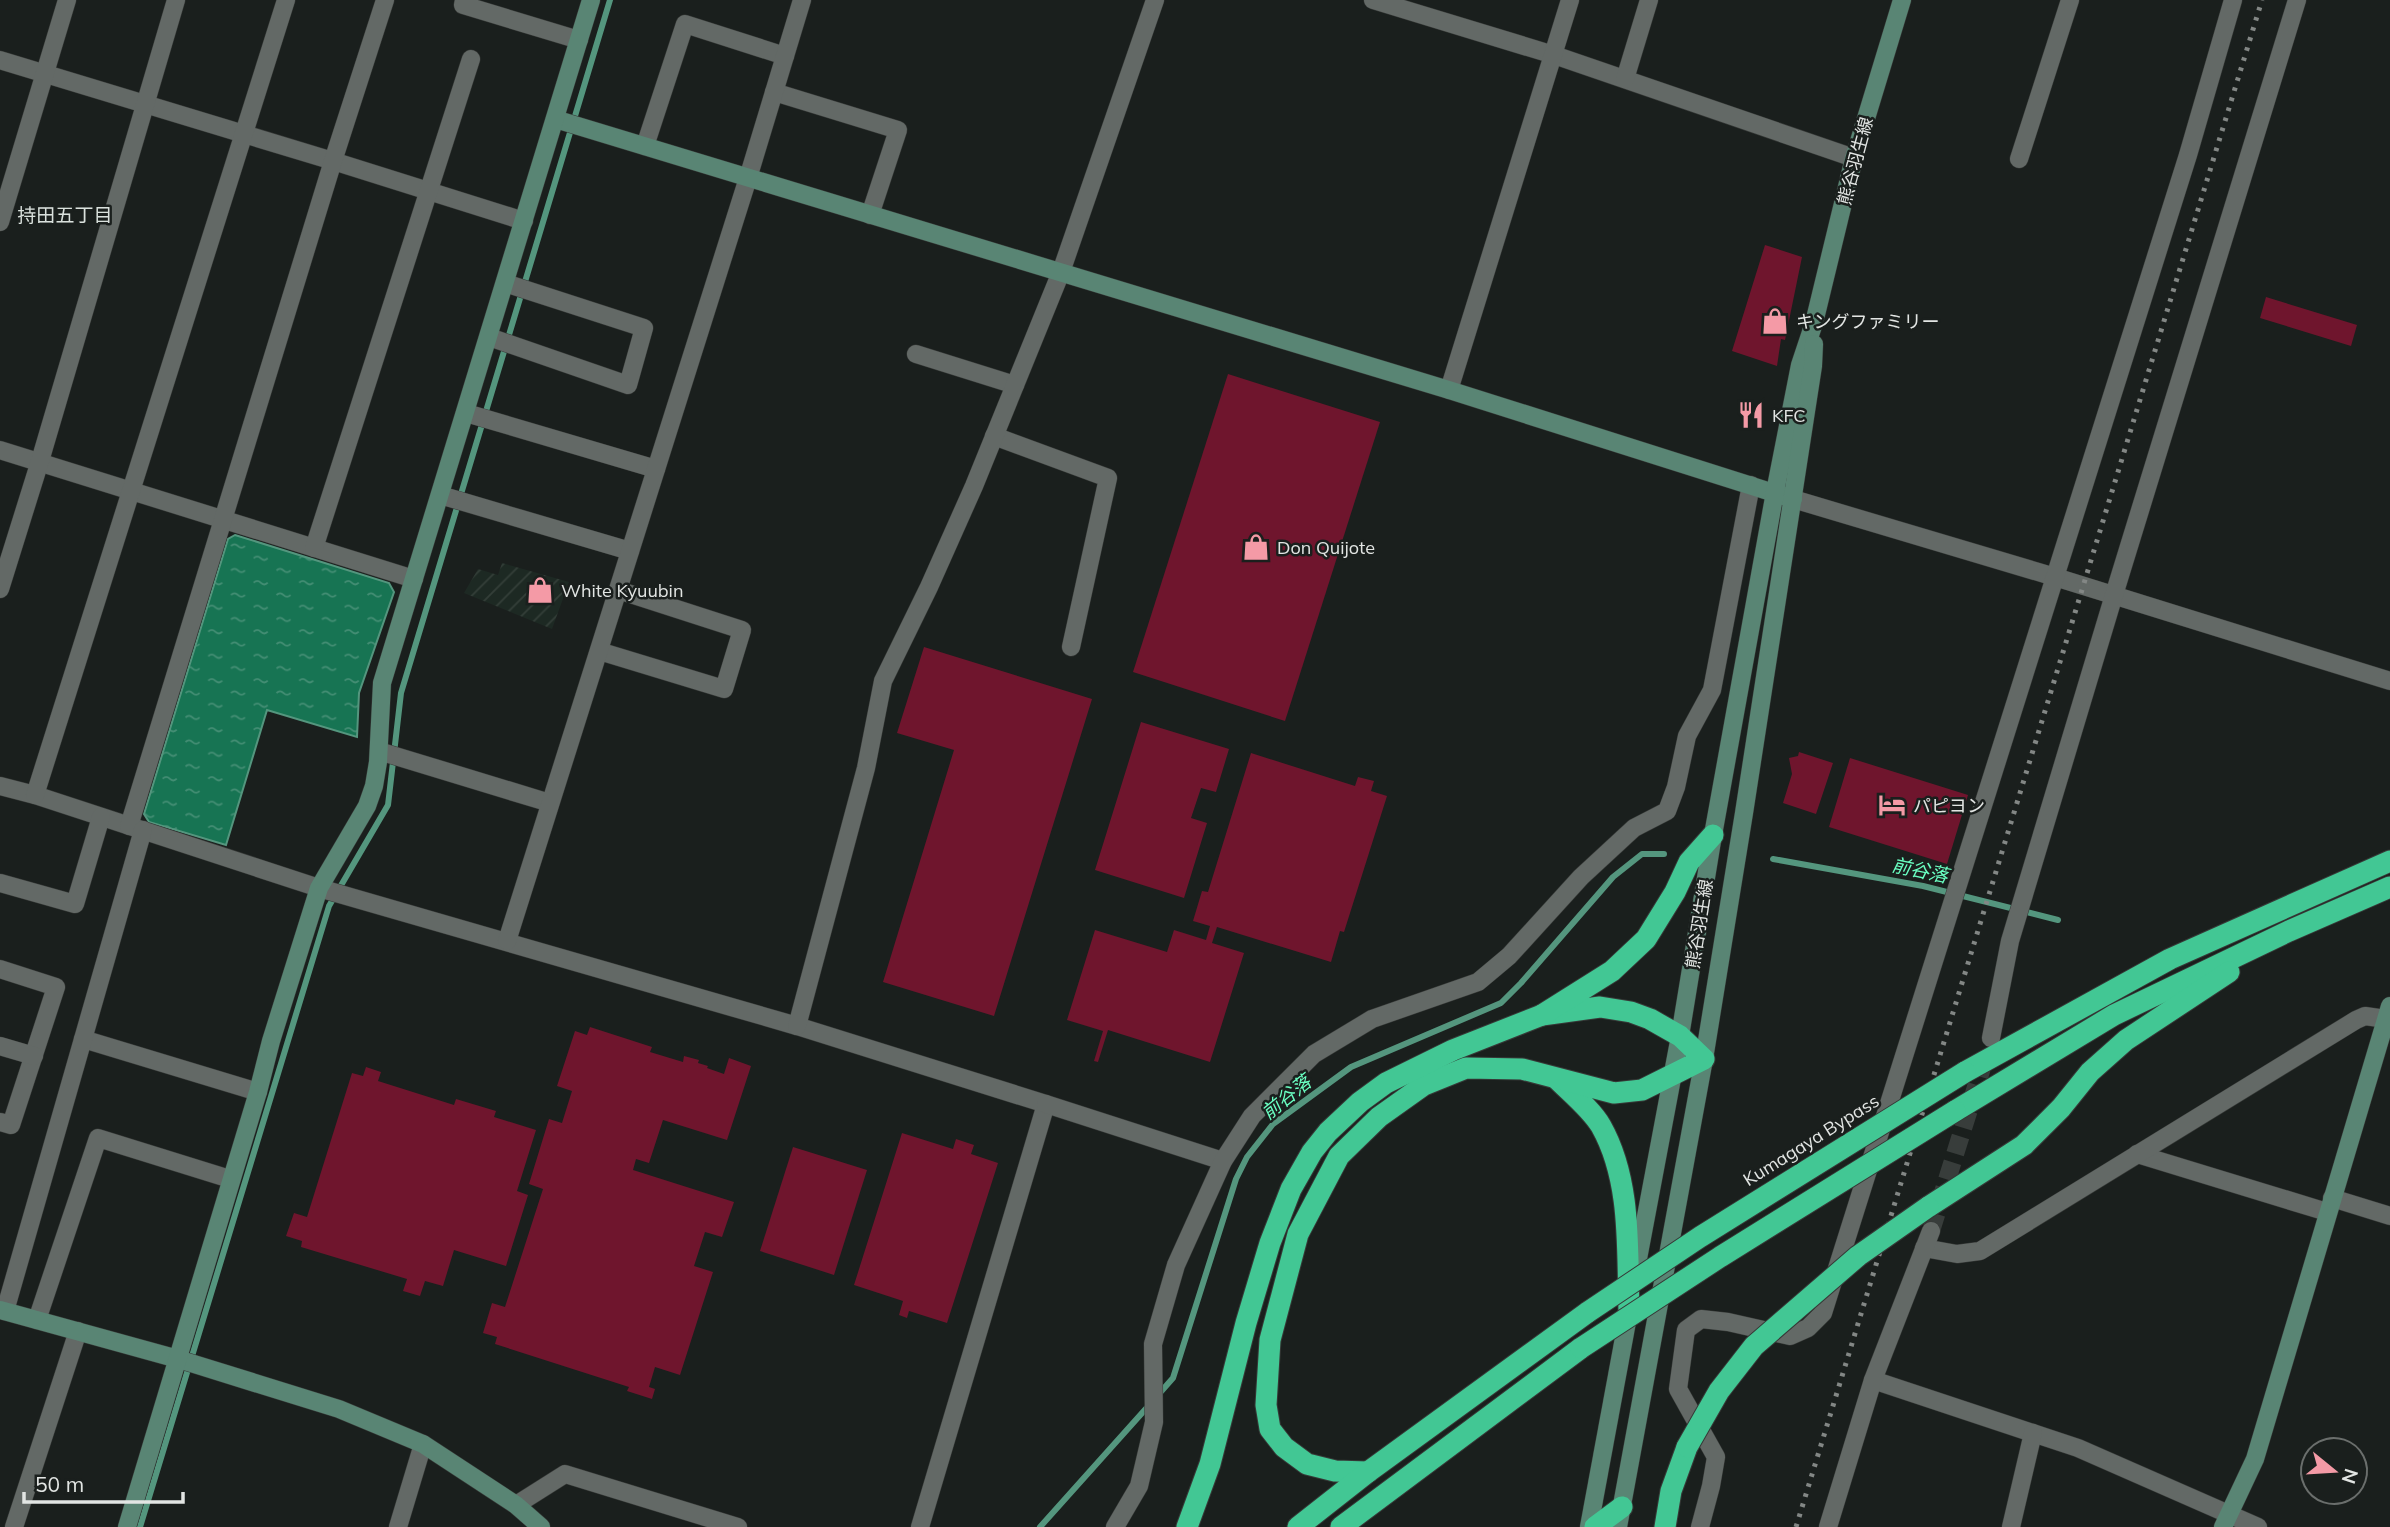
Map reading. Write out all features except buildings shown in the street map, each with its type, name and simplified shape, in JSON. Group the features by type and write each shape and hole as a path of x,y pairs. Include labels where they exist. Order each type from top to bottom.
{"highway":[{"path":"1187,1527 1210,1464 1246,1323 1270,1243 1291,1189 1312,1152 1328,1132 1360,1102 1386,1083 1453,1050 1542,1015 1612,971 1646,939 1675,892 1689,862 1713,835"},
{"name":"Kumagaya Bypass","path":"1298,1527 1368,1472 1588,1312 1700,1237 1965,1072 2170,959 2390,861"},
{"path":"1341,1527 1581,1348 1955,1111 2114,1015 2289,931 2390,887"},
{"path":"1665,1527 1671,1491 1687,1447 1719,1391 1754,1346 1858,1256 2024,1145 2061,1108 2090,1072 2126,1040 2289,931"},
{"path":"1368,1472 1335,1471 1307,1464 1284,1447 1270,1429 1266,1405 1270,1340 1298,1234 1339,1156 1379,1117 1424,1085 1466,1068 1522,1069 1614,1093 1642,1090 1704,1059 1680,1036 1631,1012 1600,1007 1542,1015"},
{"path":"1556,1078 1600,1124 1617,1160 1623,1199 1629,1311"},
{"path":"1595,1527 1620,1517"}],"street":[{"path":"0,222 66,0"},
{"path":"0,589 176,0"},
{"path":"35,795 286,0"},
{"path":"385,0 223,521 136,828 83,1039 2,1310 179,1359 339,1409 422,1444 516,1505 541,1527"},
{"path":"464,0 463,5 579,40"},
{"path":"127,1527 319,888 367,806 374,786 379,751 382,682 591,0"},
{"path":"507,941 802,0"},
{"path":"797,1026 866,768 883,681 929,587 1061,272 1155,0"},
{"path":"1373,0 1555,55 1854,158"},
{"path":"1449,390 1570,0"},
{"path":"1625,79 1649,0"},
{"name":"熊谷羽生線","path":"1589,1527 1800,365 1814,323 1854,158 1902,0"},
{"path":"2019,159 2070,0"},
{"path":"1700,1527 1716,1457 1678,1389 1686,1330 1701,1319 1728,1322 1790,1336 1808,1328 1823,1313 2188,155 2233,0"},
{"path":"1991,1038 2010,941 2297,0"},
{"path":"645,146 685,24 785,56"},
{"path":"0,60 524,221"},
{"path":"314,548 471,60"},
{"path":"774,92 898,130 870,215"},
{"path":"555,119 1449,390 1793,499 2390,681"},
{"path":"489,337 628,384 644,328 505,282"},
{"name":"熊谷羽生線","path":"1620,1517 1704,1059 1813,366 1814,323"},
{"path":"916,354 1015,384"},
{"path":"466,413 656,469"},
{"path":"994,436 1108,478 1071,647"},
{"path":"0,450 414,579"},
{"path":"1115,1527 1139,1486 1148,1448 1154,1422 1153,1344 1176,1265 1223,1161 1252,1116 1314,1054 1372,1020 1478,982 1509,956 1581,877 1634,828 1667,811 1676,787 1687,736 1712,690 1751,485"},
{"path":"440,495 630,551"},
{"path":"598,651 724,689 742,630 618,590"},
{"path":"379,751 550,803"},
{"path":"0,786 319,888 797,1026 1223,1161"},
{"path":"0,883 75,904 101,817"},
{"path":"0,969 56,987 12,1125 0,1122"},
{"path":"1924,1248 1957,1254 1980,1251 2356,1020 2388,1012 2255,1459 2227,1520"},
{"path":"83,1039 258,1092"},
{"path":"0,1046 34,1056"},
{"path":"920,1527 1046,1104"},
{"path":"37,1320 98,1138 230,1179"},
{"path":"2137,1154 2330,1205 2390,1216"},
{"path":"1828,1527 1873,1380 1931,1231"},
{"path":"14,1527 78,1331"},
{"path":"1873,1380 2078,1448 2227,1520 2258,1527"},
{"path":"2011,1527 2033,1433"},
{"path":"398,1527 422,1444"},
{"path":"516,1505 565,1475 738,1527"}],"shaded area":[{"path":"502,563 569,582 552,629 464,593 478,569 498,575"}],"water":[{"path":"235,535 389,583 394,592 359,693 357,737 267,710 226,845 149,822 144,814 228,539"}],"waterway":[{"path":"140,1527 329,906 388,805 401,693 610,0"},
{"name":"前谷落","path":"1158,1395 1173,1378 1236,1179 1247,1157 1273,1124 1351,1067 1501,1003 1613,877 1642,854 1664,854"},
{"name":"前谷落","path":"1773,859 1923,886 2058,920"},
{"name":"前谷落","path":"1040,1527 1151,1403"}],"tunnel":[{"path":"1931,1231 1986,1055"}],"railway":[{"path":"1796,1527 2262,0"}],"place":[{"name":"キングファミリー","path":"1775,321"},
{"name":"KFC","path":"1751,415"},
{"name":"Don Quijote","path":"1256,547"},
{"name":"White Kyuubin","path":"540,590"},
{"name":"パピヨン","path":"1892,805"}],"district":[{"name":"持田五丁目","path":"65,215"}]}
